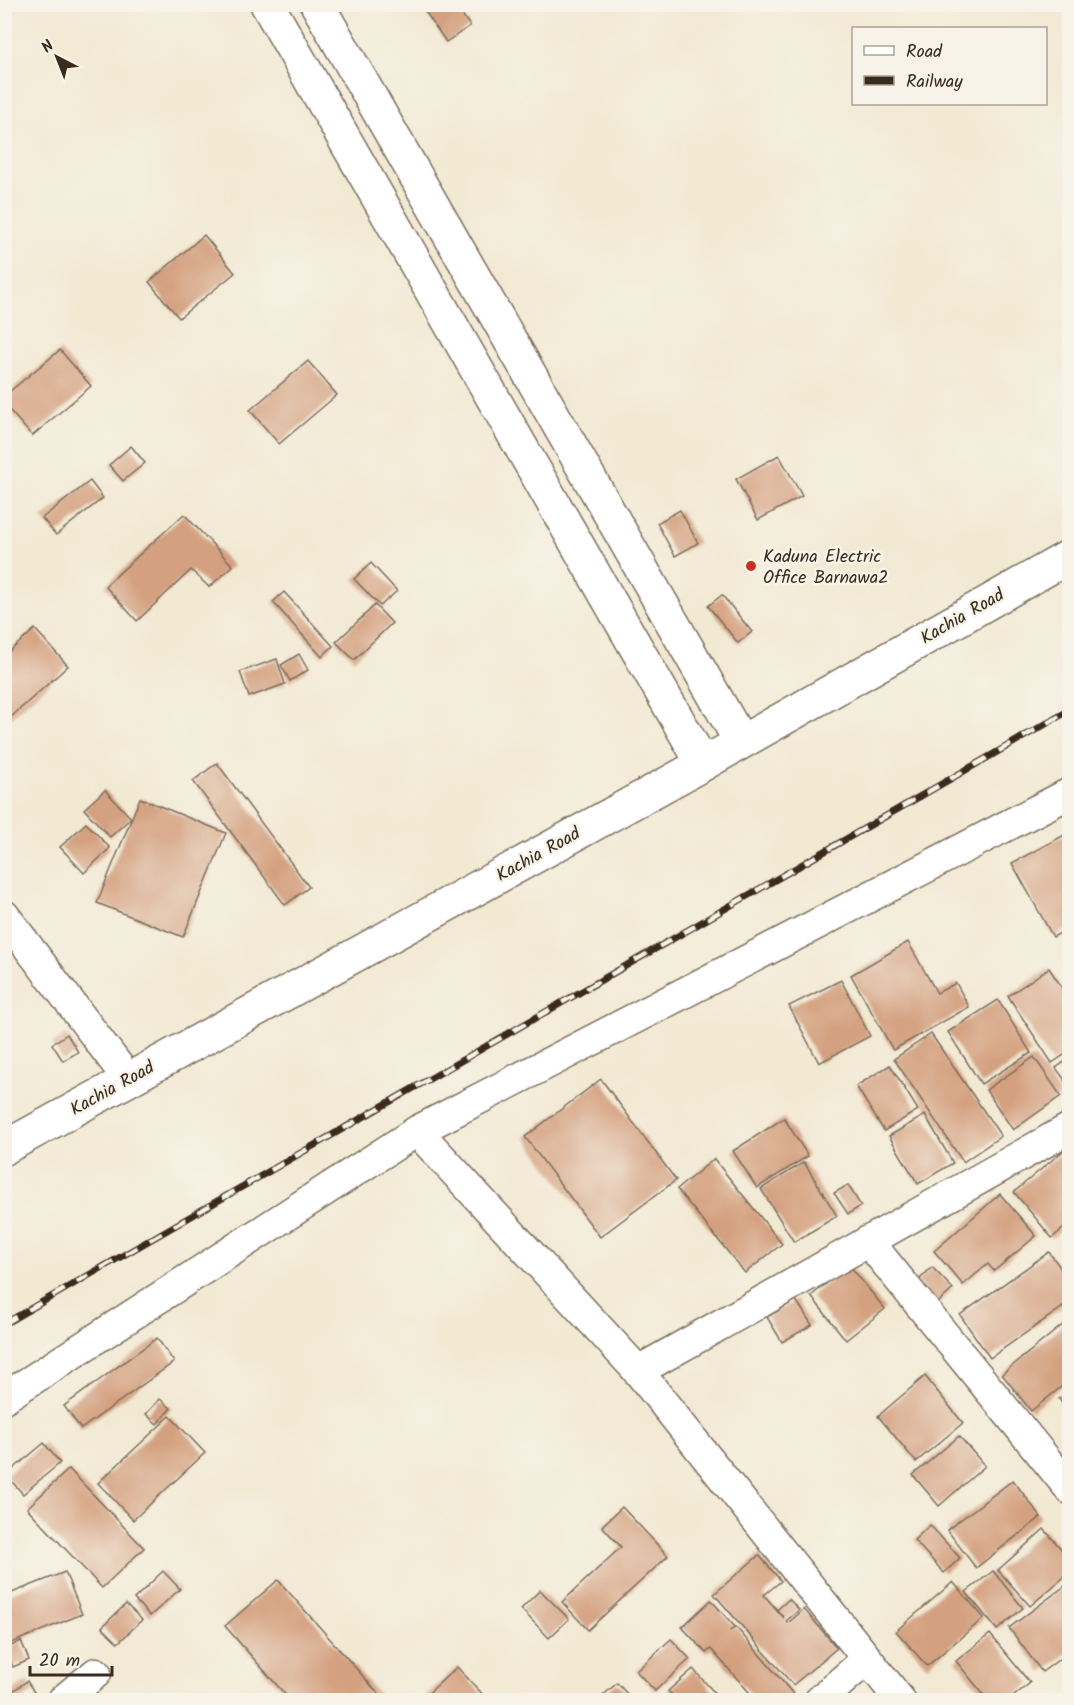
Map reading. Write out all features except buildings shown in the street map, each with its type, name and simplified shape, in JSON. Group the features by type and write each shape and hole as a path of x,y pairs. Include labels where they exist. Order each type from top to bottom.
{"street":[{"path":"267,4 703,764"},
{"path":"317,4 741,742"},
{"name":"Kachia Road","path":"4,1148 703,764 1070,556"},
{"path":"4,1398 417,1131 1070,793"},
{"path":"4,915 128,1079"},
{"path":"638,1371 1070,1128"},
{"path":"417,1131 638,1371 900,1701"},
{"path":"868,1241 1070,1489"},
{"path":"820,1701 866,1660"},
{"path":"63,1701 96,1673"}],"railway":[{"path":"4,1324 1070,710"}],"place":[{"name":"Kaduna Electric Office Barnawa2","path":"751,566"}]}
